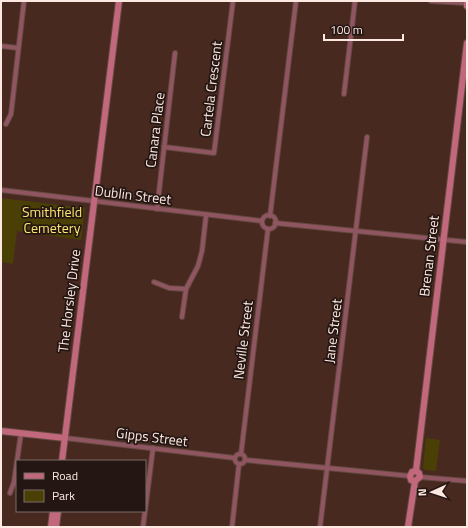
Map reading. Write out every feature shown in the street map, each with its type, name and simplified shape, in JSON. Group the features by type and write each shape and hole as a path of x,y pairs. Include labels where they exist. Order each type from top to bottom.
{"main road":[{"name":"The Horsley Drive","path":"62,460 119,1"},
{"name":"Brenan Street","path":"416,471 467,43"},
{"path":"1,431 65,438"},
{"path":"408,527 419,473 416,471 412,472 410,476 411,480 417,479"},
{"path":"51,527 53,512"},
{"path":"56,527 58,512"}],"street":[{"path":"6,124 10,114 24,1"},
{"name":"Cartela Crescent","path":"164,147 214,153 233,1"},
{"path":"270,216 296,1"},
{"path":"344,94 355,1"},
{"path":"431,1 467,3"},
{"path":"1,46 18,48"},
{"name":"Canara Place","path":"156,209 175,53"},
{"name":"Jane Street","path":"320,527 367,137"},
{"name":"Dublin Street","path":"1,190 206,216 262,221"},
{"path":"182,317 183,300 186,289 198,266 202,251 206,216"},
{"path":"270,216 265,217 262,221 264,227 271,229 275,223"},
{"path":"270,216 274,218 275,223"},
{"path":"275,223 467,242"},
{"name":"Neville Street","path":"241,454 268,229"},
{"path":"154,282 169,288 186,289"},
{"path":"17,460 21,433"},
{"name":"Gipps Street","path":"65,438 236,458"},
{"path":"146,503 153,448"},
{"path":"232,527 240,464 236,458 241,454 244,456 245,460"},
{"path":"240,464 245,460 410,476"},
{"path":"10,493 14,482 16,468"},
{"path":"417,479 467,481"},
{"path":"143,527 145,512"}],"green space":[{"name":"Smithfield Cemetery","path":"1,198 85,208 81,240 17,231 13,264 1,262"},
{"path":"426,438 440,440 436,471 425,470 423,468"}]}
